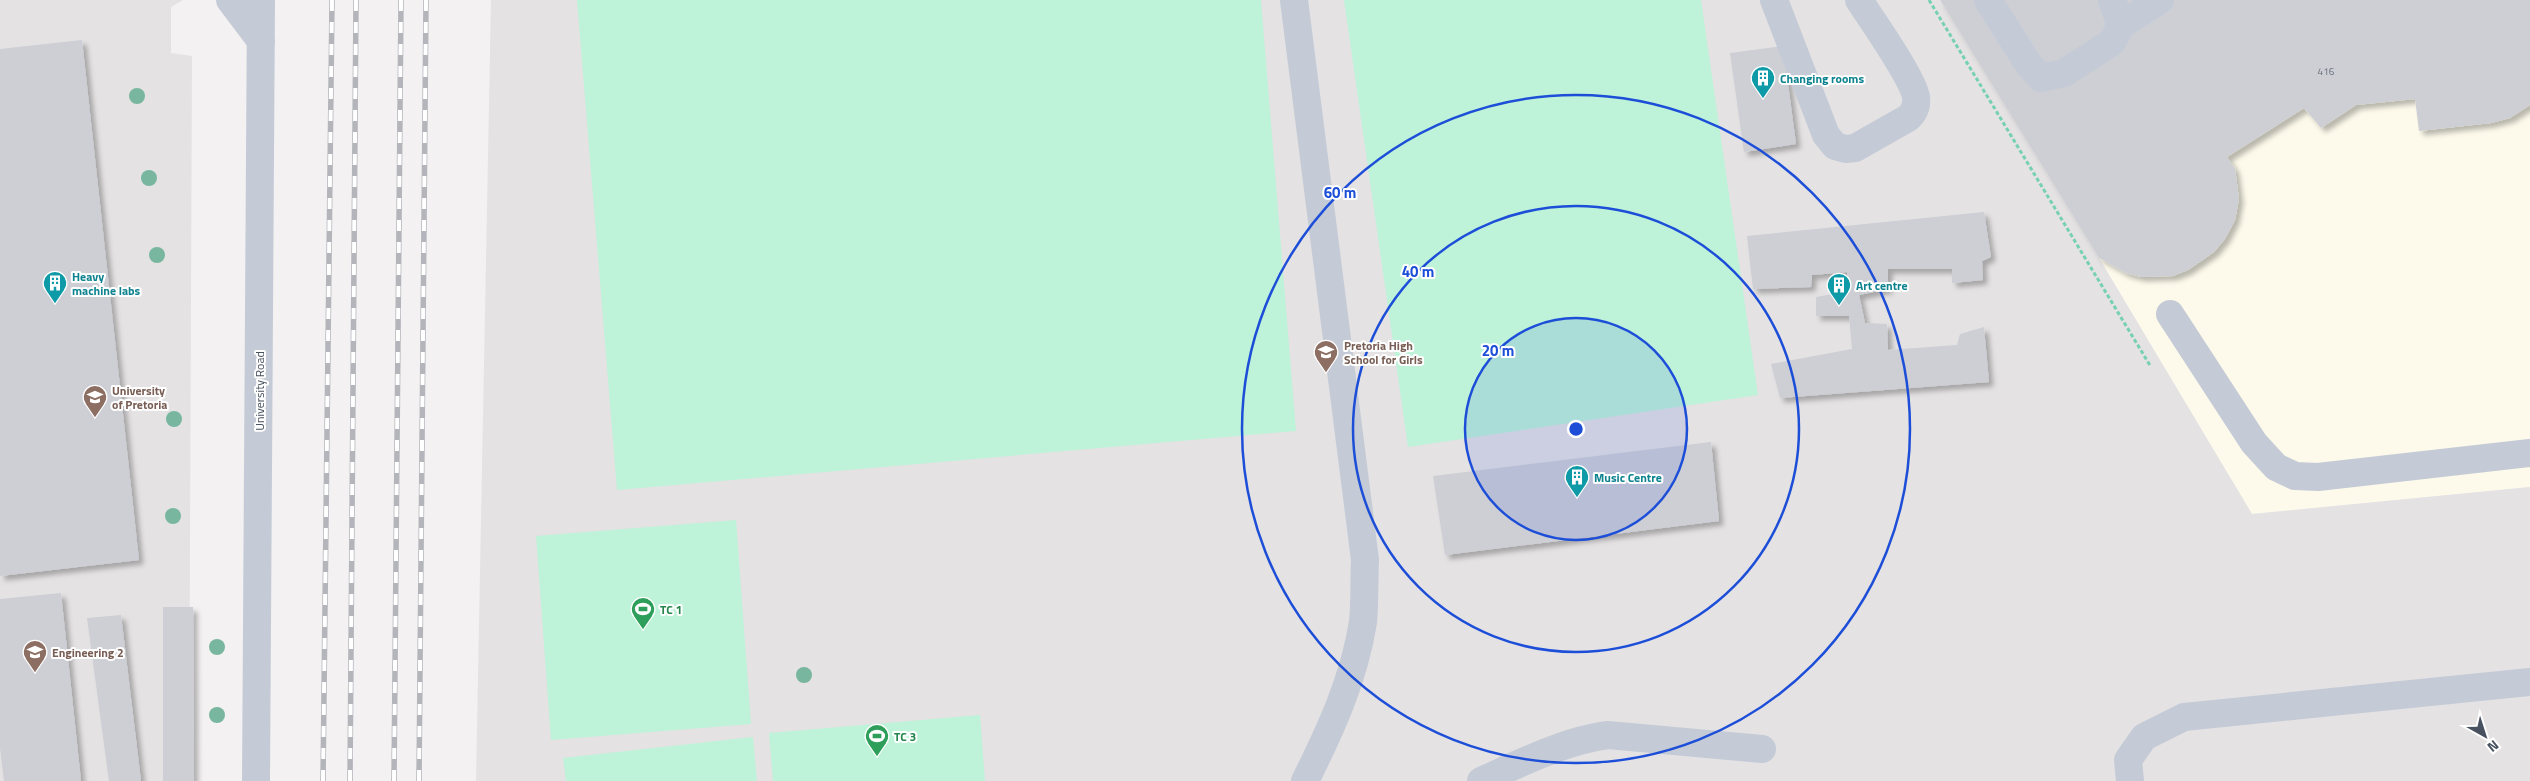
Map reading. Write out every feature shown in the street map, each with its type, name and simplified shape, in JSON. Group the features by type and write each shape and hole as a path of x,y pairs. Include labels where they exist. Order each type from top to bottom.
{"street":[{"path":"230,0 261,41"},
{"name":"University Road","path":"256,781 261,0"},
{"path":"1294,0 1365,560 1362,622 1350,677 1338,714 1305,781"},
{"path":"1774,0 1826,135 1835,146 1846,149 1854,148 1908,118 1913,114 1916,106 1913,86 1859,0"},
{"path":"1988,0 2029,65 2041,78 2064,73 2112,42 2116,12 2160,0"},
{"path":"2170,314 2254,443 2276,467 2296,476 2318,477 2530,453"},
{"path":"2130,781 2128,760 2144,737 2184,717 2530,682"},
{"path":"1481,781 1550,751 1599,736 1762,749"}],"path":[{"path":"1929,0 2151,367"}],"shaded area":[{"name":"University of Pretoria","path":"0,0 183,0 171,7 171,53 192,56 189,781 0,781"},
{"name":"Pretoria High School for Girls","path":"491,0 1940,0 2099,258 2252,514 2530,487 2530,781 476,781"},
{"path":"1940,0 2530,0 2530,487 2252,514 2099,258"}],"green space":[{"path":"577,0 1261,0 1296,431 617,490"},
{"path":"1344,0 1701,0 1758,395 1408,447"},
{"name":"TC 1","path":"736,520 751,724 551,740 536,536"},
{"name":"TC 3","path":"980,715 985,781 773,781 769,733"},
{"path":"753,737 757,781 566,781 563,758"}],"building":[{"path":"1940,0 2530,0 2530,105 2510,118 2491,123 2419,131 2415,99 2356,105 2321,128 2304,108 2227,157 2235,169 2239,199 2235,220 2225,239 2214,252 2188,270 2173,276 2141,277 2126,273 2099,258"},
{"name":"Heavy machine labs","path":"82,40 139,560 0,576 0,49"},
{"name":"Changing rooms","path":"1783,46 1796,144 1744,152 1730,53"},
{"name":"Art centre","path":"1984,212 1991,257 1982,261 1983,280 1952,283 1952,269 1888,269 1888,289 1859,295 1865,323 1887,324 1888,350 1957,345 1960,334 1984,327 1989,382 1780,398 1771,364 1852,349 1849,316 1816,316 1816,297 1850,291 1847,272 1812,275 1811,287 1753,289 1747,236"},
{"name":"Music Centre","path":"1711,442 1719,521 1445,555 1433,476"},
{"name":"Engineering 2","path":"61,593 81,781 4,781 0,748 0,599"},
{"path":"163,607 193,607 194,781 163,781"},
{"path":"121,615 141,781 109,781 87,618"}],"railway":[{"path":"323,781 332,0"},
{"path":"350,781 356,0"},
{"path":"394,781 401,0"},
{"path":"419,781 426,0"}],"place":[{"name":"Changing rooms","path":"1763,99"},
{"name":"Heavy machine labs","path":"55,304"},
{"name":"Art centre","path":"1839,306"},
{"name":"Pretoria High School for Girls","path":"1326,373"},
{"name":"University of Pretoria","path":"95,418"},
{"name":"Music Centre","path":"1577,498"},
{"name":"TC 1","path":"643,630"},
{"name":"Engineering 2","path":"35,673"},
{"name":"TC 3","path":"877,757"}]}
